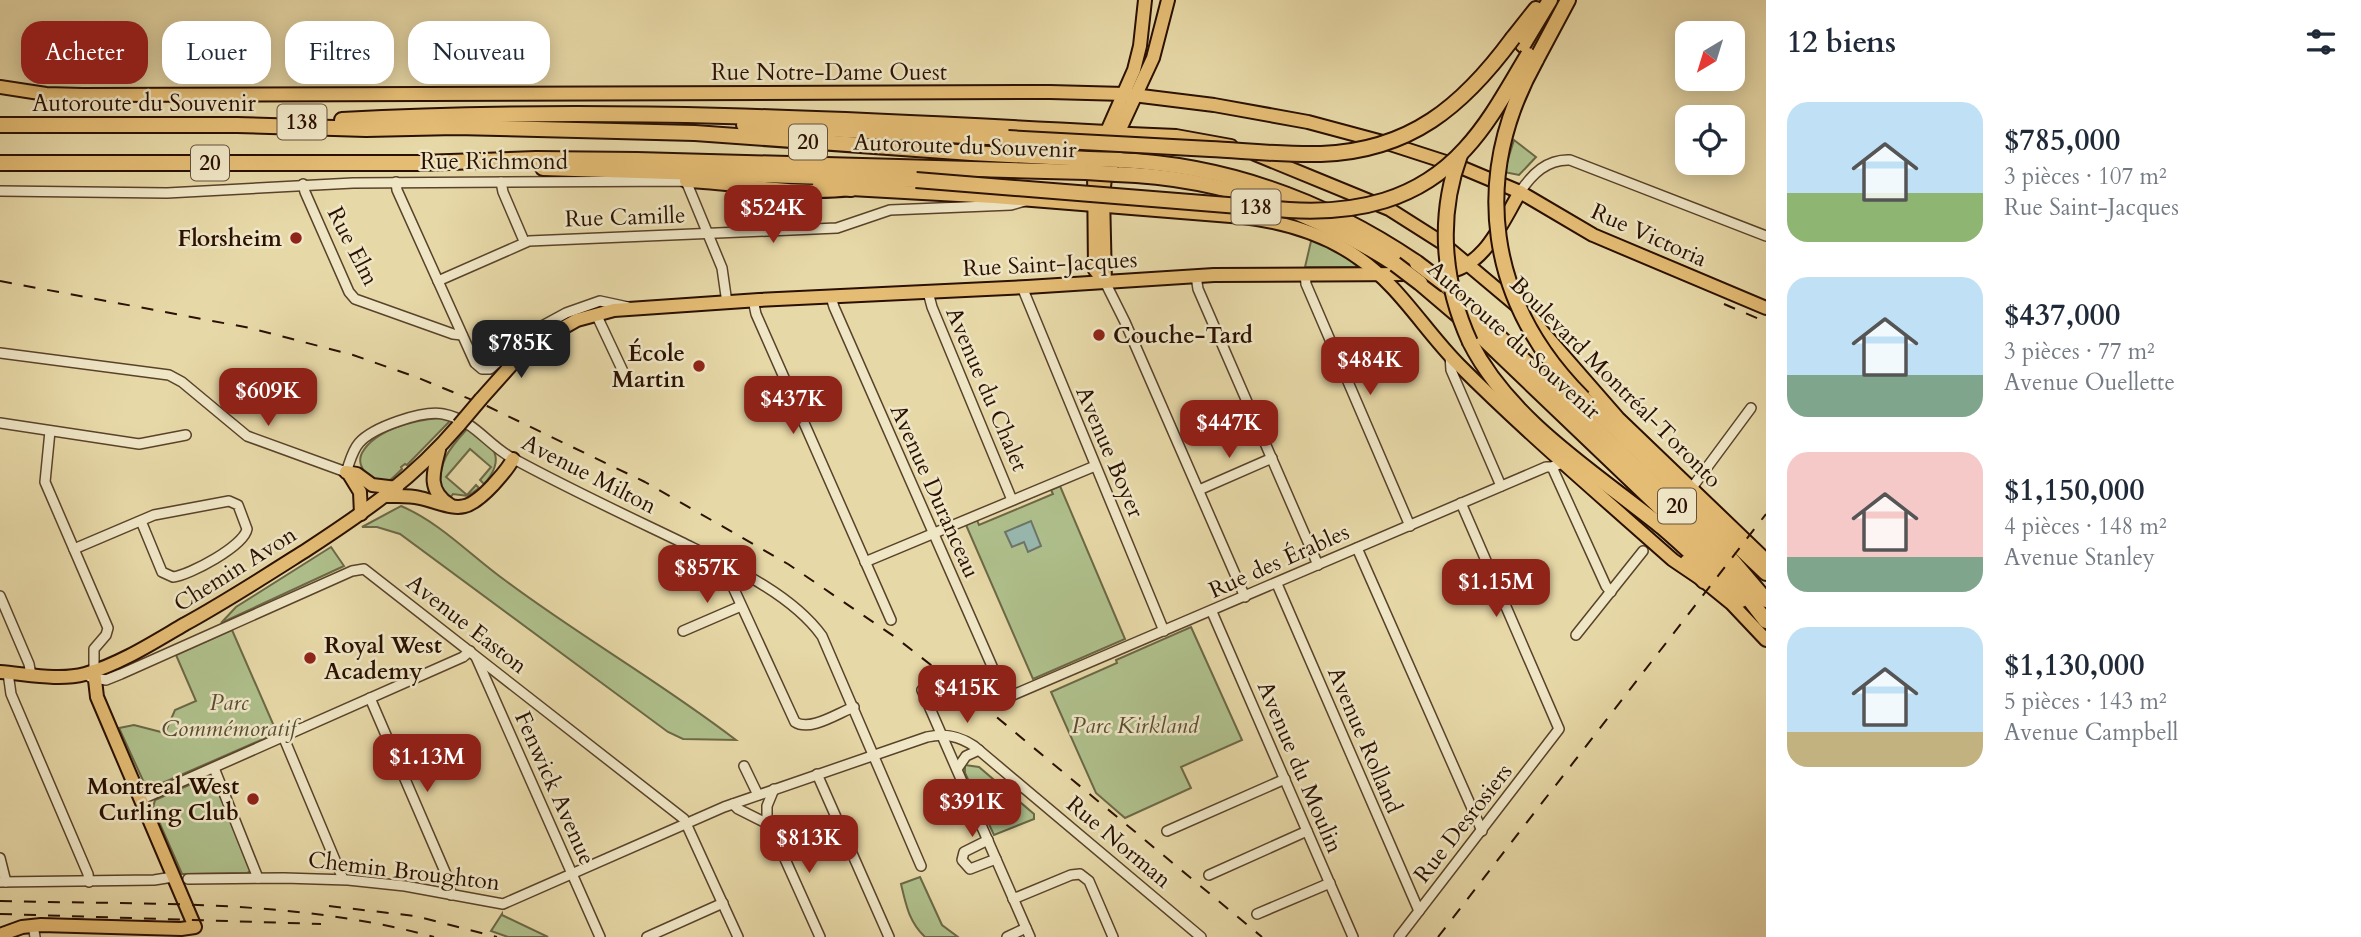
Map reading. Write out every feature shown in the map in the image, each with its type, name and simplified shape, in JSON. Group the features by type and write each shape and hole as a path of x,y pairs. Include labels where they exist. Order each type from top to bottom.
{"highway":[{"name":"138","path":"237,125 523,114 600,115 1307,154 1346,152 1378,144 1420,128 1455,105 1491,69 1543,0"},
{"path":"1550,0 1481,114 1462,152 1449,196 1446,242 1449,276 1457,310 1480,360 1512,402 1611,488 1663,528 1766,622"},
{"name":"138","path":"419,163 916,180 1336,211 1374,204 1399,195 1427,180 1466,149 1567,0"},
{"path":"1567,0 1508,120 1499,164 1497,214 1507,274 1525,320 1549,360 1583,398 1766,573"},
{"path":"600,115 709,114 1112,133"},
{"name":"Autoroute du Souvenir","path":"0,125 237,125 366,129 469,127 695,133 971,153 1087,166"},
{"name":"Autoroute du Souvenir","path":"0,163 419,163 637,159 1192,168 1277,190 1359,226 1446,285 1725,552 1766,600"},
{"name":"Autoroute du Souvenir","path":"1118,167 1195,182 1284,207 1340,232 1395,264 1489,344 1724,569 1766,622"},
{"path":"753,175 851,189"},
{"path":"1611,488 1704,580"},
{"path":"1750,559 1766,579"}],"main road":[{"path":"1131,94 1145,0"},
{"path":"1105,282 1095,162 1155,52 1168,0"},
{"name":"Rue Notre-Dame Ouest","path":"0,87 46,94 83,95 944,92 1131,94 1237,108 1329,127 1434,158 1520,192"},
{"name":"Boulevard Montréal-Toronto","path":"1112,133 1195,138 1249,152 1399,214 1435,237 1529,316 1596,395 1766,560"},
{"path":"686,181 797,191 831,192 851,189 1028,200 1243,217 1275,222 1329,240 1360,258 1380,274 1450,355 1558,464 1679,565 1704,580 1743,614 1766,640"},
{"path":"1469,265 1488,244 1520,192"},
{"name":"Rue Victoria","path":"1520,192 1593,235 1766,308"},
{"name":"Rue Saint-Jacques","path":"459,425 530,348 564,326 596,314 633,308 1196,276 1451,272 1469,265"},
{"name":"Chemin Avon","path":"4,673 90,674 175,630 238,594 392,492 439,448 459,425"},
{"path":"439,448 433,471 434,487 444,501 457,507"},
{"path":"346,472 357,474 372,485 392,492 443,506 457,507 469,506 477,501 513,459"},
{"path":"346,472 360,492 361,514"},
{"path":"90,674 97,697 197,932"},
{"path":"172,928 180,918 183,900"},
{"path":"0,935 34,931 114,932 172,928 197,932"}],"street":[{"path":"1520,192 1546,164 1570,160 1766,236"},
{"path":"686,181 724,273 727,303"},
{"name":"Rue Richmond","path":"303,184 686,181"},
{"path":"396,182 397,190 462,335"},
{"path":"501,182 524,241"},
{"path":"0,191 167,193 303,184"},
{"name":"Rue Elm","path":"303,184 349,292 355,299 462,335"},
{"name":"Rue Camille","path":"438,281 524,241 837,228 895,210 1011,205 1028,200"},
{"path":"1305,274 1306,284 1410,526"},
{"path":"1196,276 1198,289 1318,565"},
{"path":"1105,282 1118,306 1245,597"},
{"name":"Avenue Boyer","path":"1022,287 1164,631"},
{"name":"Avenue du Chalet","path":"928,292 1012,500"},
{"name":"Avenue Duranceau","path":"831,297 932,533 1004,695 1008,698"},
{"name":"Rue Saint-Jacques","path":"462,335 474,360 482,369 490,369 531,332 574,309 603,300 633,308"},
{"path":"752,300 891,620"},
{"path":"596,314 628,382"},
{"path":"0,353 165,373 182,382 247,436 346,472"},
{"path":"1450,355 1451,370 1501,486"},
{"path":"1691,489 1751,408"},
{"name":"Avenue Milton","path":"346,472 356,447 371,434 408,419 448,415 477,429 513,459 728,565 786,602 811,623 828,648 921,866"},
{"path":"0,423 143,444 186,435"},
{"path":"50,431 45,482 108,630 94,649 90,674"},
{"path":"108,452 110,439"},
{"path":"1199,490 1272,458"},
{"path":"1558,464 1606,586 1611,592"},
{"name":"Rue des Érables","path":"1008,698 1558,464"},
{"path":"865,562 1095,466"},
{"path":"74,549 158,514 229,501 238,505 247,529 243,539 207,562 173,577 162,572 141,522"},
{"name":"Rue Desrosiers","path":"1399,937 1558,733 1559,727 1461,503"},
{"path":"1357,548 1482,831"},
{"path":"1576,635 1643,551"},
{"path":"728,565 727,574 791,717 799,725 808,725 853,707"},
{"name":"Avenue Easton","path":"90,674 106,680 359,568 368,571 688,823 738,937"},
{"name":"Avenue Rolland","path":"1277,584 1419,911"},
{"path":"0,596 30,666 31,675"},
{"path":"683,631 741,606"},
{"name":"Avenue du Moulin","path":"1212,612 1353,937"},
{"path":"140,800 473,653"},
{"name":"Fenwick Avenue","path":"473,653 600,937"},
{"path":"4,673 89,882"},
{"path":"922,690 1028,933 1007,937"},
{"path":"370,698 449,881 451,895"},
{"path":"726,806 928,737 942,735"},
{"name":"Rue Norman","path":"942,735 958,738 979,750 1201,937"},
{"path":"284,736 342,880"},
{"path":"957,769 966,756 979,750"},
{"path":"744,766 758,795"},
{"path":"214,768 258,878"},
{"path":"817,774 889,937"},
{"path":"1167,831 1285,779"},
{"path":"774,789 766,811 770,825 820,937"},
{"path":"726,806 770,825"},
{"name":"Chemin Broughton","path":"188,879 258,878 384,883 503,904 726,806"},
{"path":"1209,875 1307,831"},
{"path":"988,840 962,853 963,863 972,869 996,859"},
{"path":"0,858 5,870 3,882 162,880 173,877"},
{"path":"1013,899 1071,875 1083,875 1089,881 1113,937"},
{"path":"1257,914 1330,883"},
{"path":"647,937 723,903"}],"green space":[{"path":"1514,140 1536,157 1519,175 1504,172"},
{"path":"1312,237 1334,248 1361,267 1305,267"},
{"path":"440,418 451,420 390,480 378,481 363,470 360,459 362,453 376,438 396,427"},
{"path":"467,429 490,446 496,459 495,466 484,484 480,480 491,467 470,449 446,477 467,495 476,485 479,488 468,496 453,494 449,499 440,490 443,463"},
{"name":"Parc Kirkland","path":"1060,486 1125,639 1033,679 966,525 977,520 979,525 1053,494 1051,490"},
{"path":"401,506 429,521 534,602 736,740 683,739 668,732 400,534 377,527 362,527"},
{"path":"331,547 344,566 221,623 236,607"},
{"name":"Parc Kirkland","path":"1191,627 1242,740 1181,767 1191,788 1125,818 1096,793 1051,692"},
{"name":"Parc Commémoratif","path":"232,630 277,733 151,788 146,787 119,728 134,725 165,733 175,710 196,701 176,655"},
{"path":"965,765 979,767 1034,814 1034,819 994,835 965,773"},
{"path":"207,777 214,779 252,870 247,873 182,874 153,808 155,800"},
{"path":"920,877 942,925 958,937 925,937 915,925 901,884"},
{"path":"502,914 548,937 508,937 491,931"}],"water":[{"path":"1031,521 1041,546 1028,552 1024,542 1012,547 1005,532"}],"railway":[{"path":"0,281 250,328 353,355 487,406 645,482 788,564 895,637 976,700 1262,937"},
{"path":"1724,304 1766,322"},
{"path":"1438,937 1766,514"},
{"path":"0,901 164,904 273,910 381,924 434,937"},
{"path":"329,906 415,916 497,937"},
{"path":"0,914 321,924"}],"place":[{"name":"Florsheim","path":"296,238"},
{"name":"Couche-Tard","path":"1099,335"},
{"name":"École Martin","path":"699,366"},
{"name":"Royal West Academy","path":"310,658"},
{"name":"Montreal West Curling Club","path":"253,799"}]}
